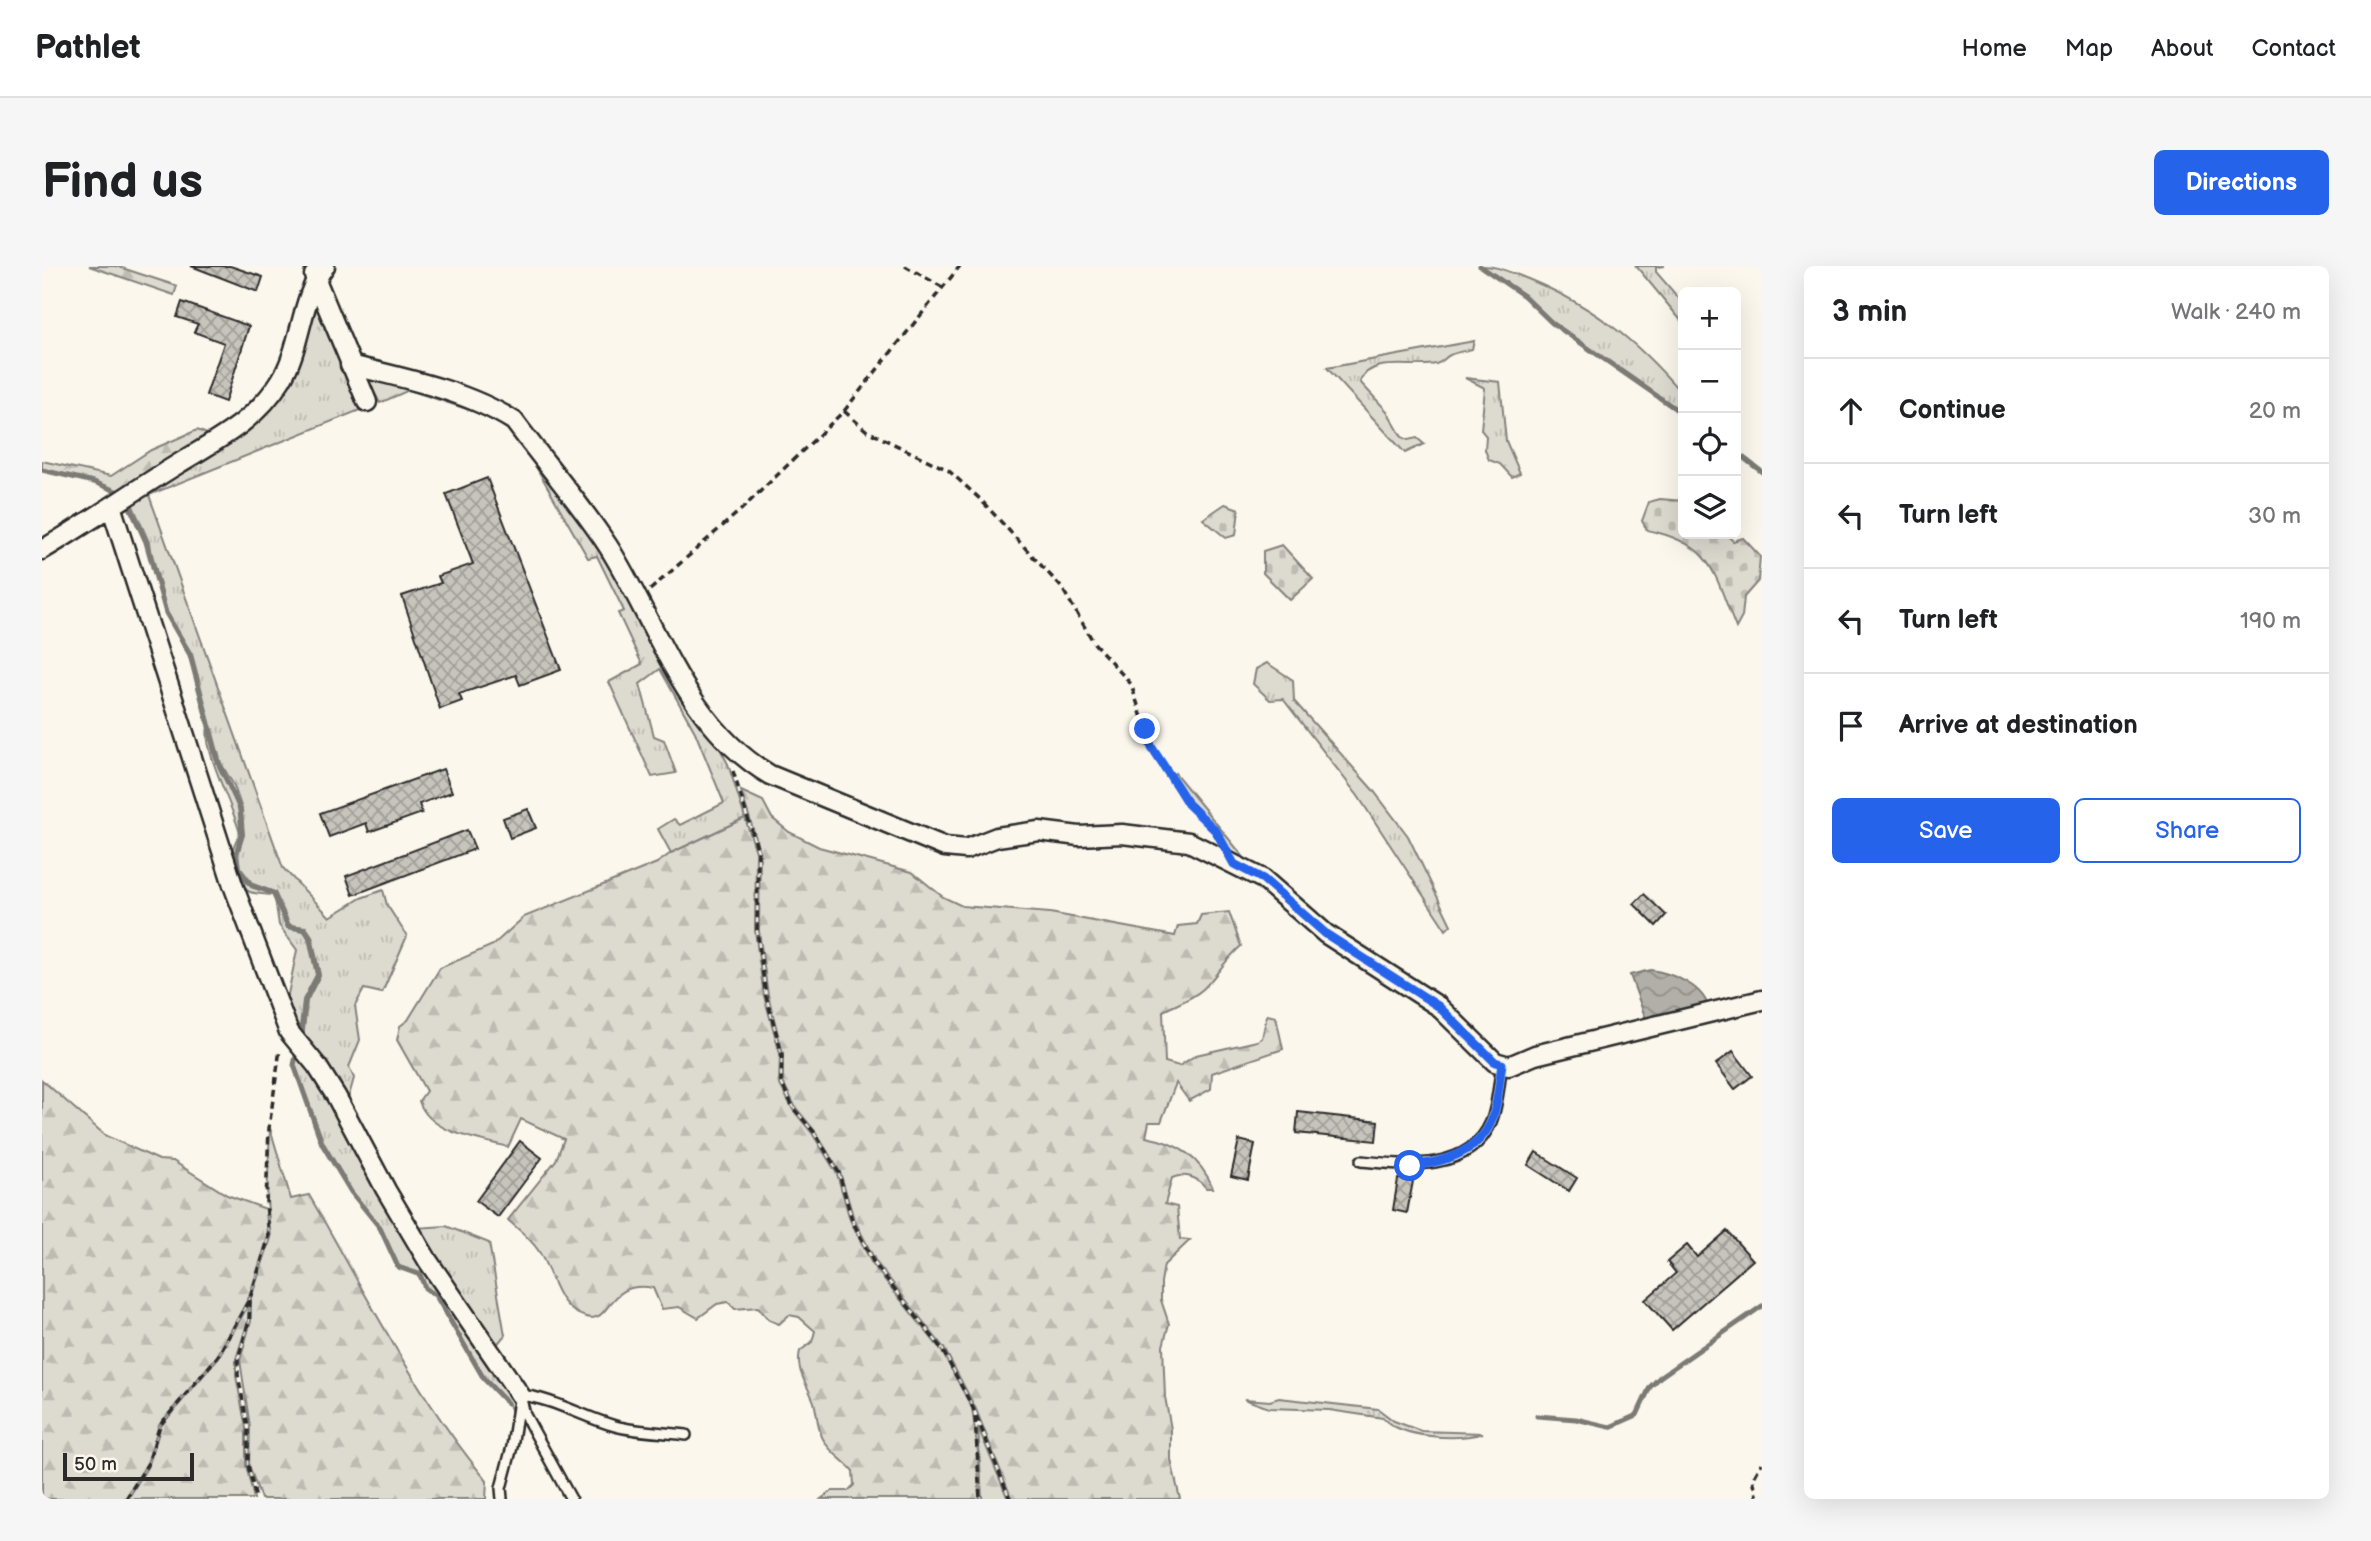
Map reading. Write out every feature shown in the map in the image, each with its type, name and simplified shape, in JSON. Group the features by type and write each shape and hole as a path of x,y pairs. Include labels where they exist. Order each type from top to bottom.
{"street":[{"path":"316,270 350,365 367,402"},
{"path":"42,550 216,443 251,417 281,380 303,323 316,270"},
{"path":"350,365 414,381 496,410 514,421 607,545 707,722 744,760 769,775 944,847 966,849 998,837 1039,831 1079,836 1122,834 1189,842 1263,879 1326,934 1438,1006 1495,1062 1509,1066 1535,1055 1762,1000"},
{"path":"111,509 233,885 289,1032 317,1066 336,1096 386,1190 428,1261 520,1395"}],"lane":[{"path":"1361,1161 1410,1166 1432,1164 1471,1147 1491,1124 1502,1064"},
{"path":"520,1395 536,1396 569,1411 618,1427 686,1435"},
{"path":"502,1499 501,1488 512,1447 520,1395"},
{"path":"520,1395 524,1415 571,1499"}],"path":[{"path":"905,266 944,288"},
{"path":"638,600 744,508 844,411 960,266"},
{"path":"844,411 867,430 948,470 980,499 1062,588 1094,643 1131,684 1152,748 1188,804 1216,831 1234,864"},
{"path":"724,742 758,852 757,932 766,996 782,1054 781,1082 794,1110 814,1132 839,1173 852,1220 874,1263 942,1349 973,1408 1010,1499"},
{"path":"126,1499 148,1463 160,1425 218,1356 250,1298 269,1237 266,1201 271,1104 279,1054 284,1037 289,1032"},
{"path":"250,1298 249,1321 238,1367 248,1427 248,1465 257,1499"},
{"path":"973,1408 979,1452 981,1499"},
{"path":"1758,1499 1753,1479 1762,1464"}],"green space":[{"path":"89,266 116,266 177,286 174,295"},
{"path":"1482,266 1500,269 1543,286 1567,297 1609,324 1647,356 1678,389 1678,410 1553,322 1525,295"},
{"path":"1636,266 1665,266 1656,267 1656,272 1678,297 1678,317"},
{"path":"321,308 325,328 360,410 149,495 283,868 330,917 361,898 383,890 387,905 407,936 382,993 364,989 355,1006 360,1040 349,1067 354,1078 347,1103 416,1228 446,1226 489,1243 505,1335 495,1347 483,1340 443,1277 379,1170 336,1087 303,1041 307,1001 320,975 312,936 306,927 290,925 275,892 253,884 240,867 238,854 244,835 242,809 234,786 221,763 192,654 167,612 149,542 133,506 133,501 236,436 272,403 291,375 315,310"},
{"path":"1474,341 1472,349 1450,355 1438,363 1373,368 1360,382 1387,411 1402,437 1408,440 1417,438 1424,444 1405,453 1327,368"},
{"path":"364,374 461,399 496,414 511,424 605,549 652,637 715,739 728,764 745,818 671,853 658,829 674,819 680,825 724,803 695,732 660,669 640,684 654,736 664,740 676,773 652,777 609,682 642,664 618,613 624,611 597,556 588,558 531,458 506,422 409,390 380,403"},
{"path":"1465,378 1500,382 1506,441 1520,473 1512,477 1500,464 1489,460 1485,450 1486,436 1481,430 1485,388"},
{"path":"197,430 212,436 124,495 94,481 42,469 42,461 111,476 151,450"},
{"path":"1660,499 1678,501 1678,539 1733,541 1743,538 1760,556 1758,581 1744,597 1742,617 1736,628 1715,576 1699,552 1686,543 1647,530 1642,521 1649,502"},
{"path":"1225,504 1239,509 1236,535 1226,538 1203,519"},
{"path":"1282,545 1313,579 1290,600 1263,573 1263,551"},
{"path":"1267,663 1293,680 1294,701 1373,790 1408,836 1451,925 1446,930 1358,796 1283,699 1270,700 1253,684 1256,669"},
{"path":"208,727 215,760 237,804 240,833 214,764 207,737"},
{"path":"1175,773 1255,871 1231,856 1217,830 1189,802 1172,776"},
{"path":"741,791 763,801 772,818 789,832 819,847 912,872 943,897 962,906 1050,913 1175,936 1178,926 1197,924 1201,915 1229,912 1241,946 1203,989 1163,1011 1165,1062 1179,1066 1196,1055 1257,1041 1262,1038 1267,1015 1276,1017 1283,1049 1212,1073 1211,1089 1189,1101 1176,1083 1161,1122 1149,1122 1146,1137 1168,1143 1187,1153 1202,1168 1213,1188 1206,1188 1191,1177 1172,1178 1165,1204 1177,1207 1180,1239 1190,1240 1164,1265 1161,1282 1161,1300 1169,1324 1163,1346 1165,1397 1171,1429 1171,1460 1180,1499 1012,1499 975,1407 944,1348 876,1262 854,1219 840,1172 815,1131 796,1108 783,1082 783,1054 768,995 759,931 760,851"},
{"path":"745,818 756,852 755,931 764,996 780,1054 779,1083 793,1110 812,1133 837,1174 850,1220 872,1264 941,1350 972,1408 978,1452 979,1499 821,1499 832,1491 848,1491 854,1485 853,1471 829,1448 821,1434 814,1402 799,1365 800,1351 812,1342 815,1331 799,1317 789,1315 779,1324 769,1320 758,1307 735,1309 728,1302 717,1304 698,1318 679,1307 662,1309 653,1288 638,1287 618,1295 601,1315 594,1318 576,1313 561,1298 535,1246 508,1220 556,1160 564,1139 521,1119 508,1147 444,1128 433,1121 419,1101 426,1091 397,1040 400,1026 408,1020 440,968 493,945 524,917 657,863 671,853"},
{"path":"239,836 235,853 238,872 248,884 272,895 250,892 242,887 233,874 233,849"},
{"path":"275,899 287,928 304,931 308,938 316,975 303,1000 299,1036 284,1014 297,950 279,925"},
{"path":"298,1050 518,1396 515,1420 508,1402 485,1378 437,1295 426,1287 421,1273 399,1266 381,1228 352,1191 324,1143 295,1065"},
{"path":"42,1080 106,1136 159,1160 173,1161 227,1195 266,1209 268,1237 249,1297 217,1356 159,1425 147,1463 125,1499 42,1499"},
{"path":"270,1128 291,1199 309,1195 414,1378 461,1448 487,1481 486,1499 261,1499 249,1465 250,1427 240,1360 251,1321 251,1298 271,1238 267,1201"},
{"path":"249,1304 248,1321 236,1359 236,1376 246,1428 246,1465 254,1499 128,1499 149,1464 161,1426 219,1357"},
{"path":"1279,1398 1378,1409 1394,1421 1421,1431 1483,1433 1459,1437 1430,1436 1403,1430 1383,1418 1329,1410 1269,1408 1244,1399 1270,1401"},
{"path":"978,1427 1008,1499 982,1499"}],"water":[{"path":"1650,970 1687,982 1702,994 1709,1011 1648,1025 1630,975"}],"building":[{"path":"191,266 230,266 263,277 258,292"},
{"path":"182,302 249,326 225,402 206,395 224,343 194,332 198,324 177,317"},
{"path":"487,478 561,670 520,685 516,675 459,694 462,701 440,709 402,596 441,583 438,576 473,564 446,494"},
{"path":"443,769 452,792 419,804 422,813 369,832 366,823 329,837 320,813"},
{"path":"528,809 536,828 510,838 503,818"},
{"path":"467,830 475,849 353,895 346,876"},
{"path":"1644,894 1666,915 1656,926 1634,904"},
{"path":"1733,1051 1752,1076 1735,1089 1716,1064"},
{"path":"1298,1112 1378,1121 1376,1141 1296,1133"},
{"path":"1239,1140 1255,1144 1248,1180 1231,1176"},
{"path":"520,1141 542,1158 498,1217 476,1201"},
{"path":"1536,1152 1577,1178 1569,1191 1528,1165"},
{"path":"1398,1179 1413,1181 1407,1213 1393,1210"},
{"path":"1727,1231 1753,1260 1672,1330 1645,1300 1676,1273 1667,1262 1687,1245 1697,1257"}],"waterway":[{"path":"1480,266 1524,296 1552,323 1682,413"},
{"path":"1741,456 1762,472"},
{"path":"42,470 94,482 121,493"},
{"path":"130,507 146,542 166,613 190,655 219,764 240,809 242,835 236,854 237,868 252,886 273,893 288,926 304,929 310,937 318,975 305,1000 301,1036"},
{"path":"296,1056 294,1065 322,1144 351,1192 380,1228 398,1267 420,1275 425,1288 436,1296 484,1379 507,1403"},
{"path":"1537,1416 1576,1419 1610,1427 1637,1415 1650,1387 1660,1377 1762,1306"}],"route":[{"path":"1145,729 1152,748 1188,804 1216,831 1234,864 1263,879 1326,934 1438,1006 1495,1062 1502,1064 1491,1124 1471,1147 1432,1164 1410,1166"}]}
